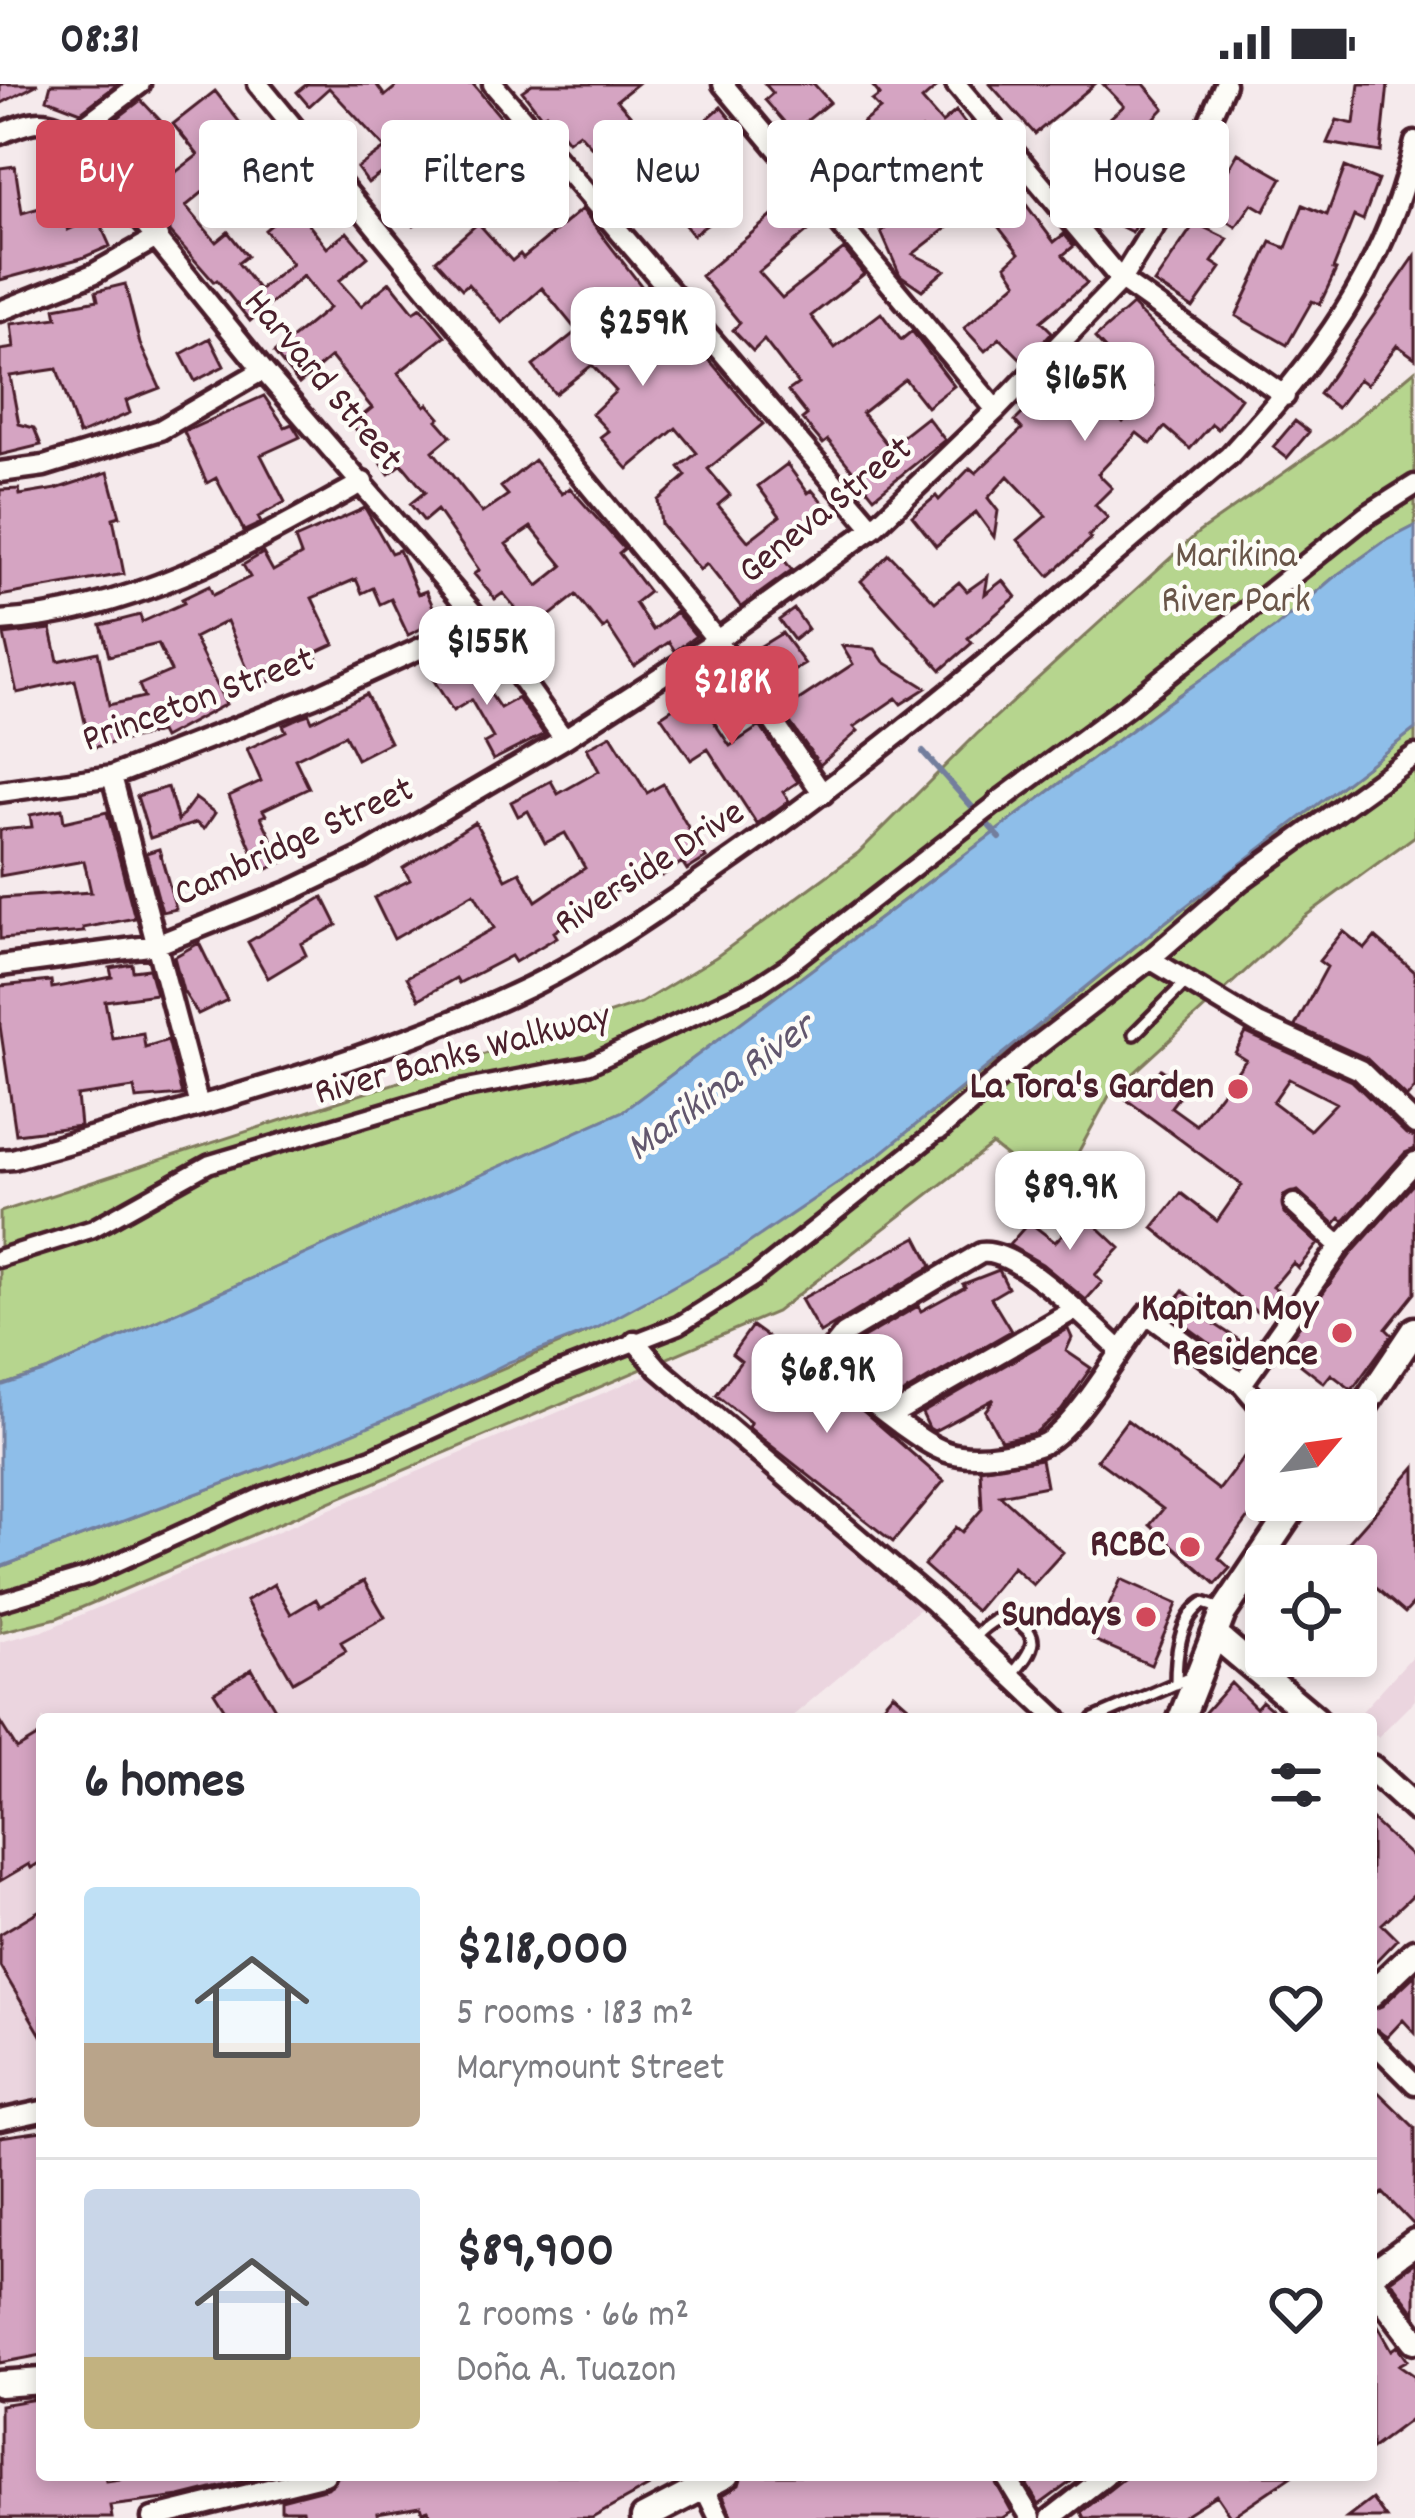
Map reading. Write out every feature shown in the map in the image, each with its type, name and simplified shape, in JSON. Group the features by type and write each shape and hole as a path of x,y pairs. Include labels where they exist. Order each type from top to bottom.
{"street":[{"path":"92,120 140,84"},
{"path":"258,84 717,640 824,794"},
{"path":"493,84 873,528"},
{"path":"724,84 996,410"},
{"path":"956,84 1121,280 1285,396"},
{"name":"Geneva Street","path":"717,640 873,528 1121,280 1184,178 1225,84"},
{"path":"0,134 36,121"},
{"name":"Riverside Drive","path":"0,1160 304,1074 479,1010 535,984 663,907 824,794 1229,456 1285,396 1334,334 1380,252 1415,142"},
{"name":"Harvard Street","path":"150,228 263,370 480,621 564,739"},
{"path":"0,310 93,274 158,237"},
{"path":"0,472 44,466 160,430 263,370"},
{"path":"0,621 52,616 143,591 237,552 363,482"},
{"path":"998,802 1128,706 1366,516 1415,485"},
{"name":"Princeton Street","path":"0,792 112,776 314,697 480,621"},
{"name":"Cambridge Street","path":"0,966 156,945 293,890 362,857 564,739 717,640"},
{"path":"0,1602 88,1576 267,1494 373,1457 680,1325 752,1278 939,1130 1240,881 1415,754"},
{"path":"112,776 199,1106"},
{"name":"River Banks Walkway","path":"0,1258 92,1229 209,1164 458,1090 589,1065 664,1032 757,986 789,964 998,802"},
{"path":"1150,959 1258,1024 1360,1070 1415,1124"},
{"path":"1241,1384 1340,1246 1415,1162"},
{"path":"1294,1204 1340,1246"},
{"path":"1121,1351 1019,1265 992,1251 981,1253 844,1334 831,1348 831,1361 890,1416 940,1452 959,1457 1044,1444 1062,1430 1121,1351 1147,1314 1245,1389"},
{"path":"890,1416 1075,1310"},
{"path":"1375,1389 1415,1330"},
{"path":"635,1341 658,1368 1051,1713"},
{"path":"1184,1713 1226,1610 1285,1521"},
{"path":"1215,1635 1308,1713"},
{"path":"1377,1773 1415,1808"},
{"path":"1377,1988 1415,1952"},
{"path":"1377,2046 1414,2082"},
{"path":"0,2120 36,2112"},
{"path":"1377,2273 1415,2242"},
{"path":"1377,2286 1415,2340"},
{"path":"0,2384 36,2381"},
{"path":"152,2518 301,2481"},
{"path":"644,2518 707,2481"},
{"path":"710,2481 719,2518"},
{"path":"1009,2481 1031,2518"},
{"path":"1051,2518 1098,2481"}],"lane":[{"path":"1134,1034 1185,983"},
{"path":"1176,1684 1176,1659 1192,1611 1203,1604 1226,1610"},
{"path":"972,1640 998,1617 1012,1617 1024,1627 1032,1636 1032,1646 1011,1676"},
{"path":"1108,1713 1201,1672"}],"shaded area":[{"path":"648,1374 921,1608 796,1713 36,1713 36,2106 0,2112 0,1642 43,1631"},
{"path":"1415,1653 1415,1700 1378,1737 1377,1713 1360,1713"}],"green space":[{"name":"Marikina River Park","path":"1415,370 1415,526 1333,578 1276,627 1163,706 623,1111 46,1371 0,1386 0,1212 641,1003 716,957 858,853 977,734 1199,532 1335,437"},
{"path":"1415,729 1415,836 1304,917 1109,1096 1055,1195 992,1145 776,1312 57,1618 0,1632 0,1567 300,1455 597,1328 935,1111 1159,927"}],"water":[{"name":"Marikina River","path":"1415,526 1415,729 1159,927 879,1155 734,1253 597,1328 300,1455 0,1567 0,1386 46,1371 623,1111 1163,706 1276,627 1333,578"}],"building":[{"path":"0,84 38,84 0,104"},
{"path":"51,84 118,84 81,112 47,99"},
{"path":"307,84 376,84 385,96 399,84 473,84 503,120 381,120 381,144 329,88 309,106 297,92"},
{"path":"532,84 637,84 617,100 634,120 593,120 593,148 579,133 569,140 569,120 552,120 546,113 542,117 522,91"},
{"path":"765,84 814,84 830,102 808,120 782,120 765,100 773,93"},
{"path":"871,84 940,84 922,100 939,120 866,120 880,109 872,101 880,95"},
{"path":"990,84 1095,84 1035,134"},
{"path":"1103,84 1144,84 1164,108 1153,120 1108,120 1124,106"},
{"path":"1359,84 1388,84 1381,152 1327,143 1337,120 1354,124"},
{"path":"215,91 238,120 199,120 199,195 186,206 199,228 216,242 228,232 247,256 238,263 259,290 292,264 267,228 311,228 327,248 347,232 368,257 339,281 361,306 390,282 414,312 421,307 445,336 398,373 451,436 433,451 482,513 508,495 501,487 534,460 562,494 570,488 624,549 619,553 649,592 635,603 653,630 676,612 696,636 675,651 669,642 634,666 607,625 603,629 576,595 533,629 503,593 495,599 474,574 479,570 437,510 424,521 410,504 425,492 402,464 389,474 352,424 372,408 331,357 299,384 274,353 329,308 303,276 250,321 170,232 175,228 175,173 198,155 175,122","holes":["531,527 563,566 538,586 506,544"]},
{"path":"141,100 160,120 115,120"},
{"path":"721,107 732,120 706,120"},
{"path":"381,151 381,174 368,183 357,168"},
{"path":"1238,153 1282,178 1264,211 1252,204 1236,227 1229,222 1229,169"},
{"path":"15,166 22,213 36,209 36,228 102,228 110,246 0,280 0,168"},
{"path":"1345,167 1378,180 1363,220 1354,216 1320,304 1312,301 1287,345 1236,316 1271,242 1286,248 1303,205 1327,215"},
{"path":"1026,205 1054,242 1064,234 1074,246 1063,255 1087,283 1041,321 1052,332 1024,362 1000,338 985,351 964,328 1017,282 1006,265 1019,253 999,228 1026,228"},
{"path":"582,209 656,305 660,301 763,424 708,469 730,495 718,505 748,541 780,516 758,486 787,464 808,493 812,490 825,505 773,546 792,570 741,607 707,564 700,570 661,524 658,500 686,476 679,467 697,453 676,428 628,469 600,437 608,431 592,414 616,391 592,365 555,394 533,366 577,331 542,288 502,323 468,284 462,289 436,260 472,228 482,228 512,261 520,254 523,258 559,228 569,228 569,220"},
{"path":"767,220 767,228 812,228 759,272 782,298 844,249 864,274 811,316 835,348 881,313 901,340 912,331 954,386 927,407 905,379 862,413 889,447 927,417 945,440 874,497 828,440 823,444 802,419 807,415 788,391 798,384 764,340 753,351 733,330 740,323 701,276"},
{"path":"886,228 947,228 913,254 945,270 922,290 900,275 881,232"},
{"path":"1192,228 1205,228 1228,239 1212,262 1221,268 1193,308 1154,283"},
{"path":"1415,256 1415,358 1397,345 1367,385 1359,379 1337,408 1319,394"},
{"path":"125,284 140,344 160,388 126,401 130,413 79,435 57,369 10,376 19,424 34,428 41,445 0,455 0,350 14,348 11,324 57,318 55,308 98,300 96,291"},
{"path":"1132,305 1166,339 1241,398 1218,429 1212,424 1190,449 1165,427 1151,444 1137,433 1098,474 1112,488 1095,505 1108,518 1049,576 1018,540 1046,516 1008,476 988,498 998,511 994,537 976,512 936,546 912,516 936,496 939,500 970,468 976,473 1022,429 1015,421 1052,384 1064,395 1082,378 1123,422 1153,386 1122,360 1118,363 1095,338"},
{"path":"210,338 224,366 195,381 181,354"},
{"path":"264,396 285,427 292,424 300,437 261,455 285,502 244,531 216,478 207,483 184,432"},
{"path":"1295,421 1309,432 1287,458 1273,447"},
{"path":"108,472 120,516 113,518 124,574 0,596 0,490 19,489 20,495 56,489"},
{"path":"365,508 391,553 399,550 418,594 426,591 439,620 408,635 391,599 380,604 373,588 362,593 356,579 312,598 334,644 315,653 319,662 255,687 227,621 194,638 226,704 163,738 160,732 91,748 75,680 17,693 4,635 51,629 58,661 98,652 109,705 144,697 139,685 171,671 158,644 109,656 101,625 140,615 142,622 209,586 213,595 250,577 243,565 263,553 273,571 301,555 295,539"},
{"path":"889,554 935,602 959,582 967,591 988,576 985,594 1003,580 1016,597 968,638 972,643 941,670 861,581"},
{"path":"794,609 808,629 794,640 779,620"},
{"path":"782,633 805,664 775,682 753,651"},
{"path":"842,646 875,649 884,662 926,688 901,704 896,698 854,727 858,731 820,765 782,711 853,664"},
{"path":"464,655 500,708 518,698 544,734 493,760 484,743 493,738 471,700 453,711 431,676"},
{"path":"720,669 743,701 712,719 730,746 760,726 798,782 783,792 789,801 757,824 708,749 691,760 661,716 710,684 706,677"},
{"path":"366,694 390,742 357,759 345,735 295,759 309,788 263,810 266,815 261,817 283,862 261,872 229,796 261,781 247,749 286,731 283,725 309,714 312,721"},
{"path":"611,735 647,793 663,784 706,858 687,870 682,862 662,876 658,870 609,895 554,932 557,937 515,962 511,956 419,999 407,977 494,928 474,893 394,939 374,898 410,880 403,868 475,822 506,879 520,872 536,901 585,868 565,833 545,843 528,811 518,816 511,802 551,781 558,794 599,771 587,748"},
{"path":"168,787 178,821 195,798 215,813 204,829 196,823 150,838 137,796"},
{"path":"62,809 64,822 107,812 135,918 83,928 84,932 0,939 0,898 91,892 84,861 0,876 0,830 32,827 30,815"},
{"path":"159,849 176,909 162,912 146,853"},
{"path":"323,897 337,925 301,944 306,955 268,978 248,942"},
{"path":"1343,931 1365,949 1375,937 1415,972 1415,1088 1407,1097 1366,1058 1295,1026 1327,967 1319,961"},
{"path":"199,943 227,1000 198,1014 183,991 174,957"},
{"path":"132,964 133,971 149,969 156,994 105,1001 112,1038 143,1033 145,1047 168,1040 182,1095 136,1099 134,1088 77,1096 80,1126 16,1134 0,1026 0,986 51,981 52,988 112,977 110,968"},
{"path":"1246,1033 1352,1081 1406,1134 1415,1137 1415,1149 1405,1153 1344,1221 1340,1218 1335,1224 1298,1191 1283,1196 1284,1213 1318,1244 1298,1268 1293,1263 1273,1287 1279,1291 1259,1314 1153,1228 1181,1193 1217,1221 1242,1185 1120,1095 1131,1082 1144,1092 1161,1069 1186,1087 1171,1107 1196,1125 1246,1060 1235,1053","holes":["1289,1079 1336,1103 1310,1130 1273,1102"]},
{"path":"1415,1182 1415,1293 1386,1329 1392,1335 1353,1389 1331,1374 1324,1383 1301,1365 1307,1356 1290,1339 1351,1254"},
{"path":"1083,1213 1120,1248 1095,1275 1102,1282 1086,1300 1042,1264 1009,1245 1029,1222 1055,1242"},
{"path":"917,1237 932,1266 820,1333 801,1299"},
{"path":"999,1270 1008,1288 991,1298 1011,1331 891,1400 873,1368 864,1379 846,1357 853,1344 918,1306 921,1311 965,1287 963,1284"},
{"path":"1183,1291 1214,1317 1210,1321 1251,1348 1239,1365 1167,1312"},
{"path":"752,1326 831,1383 944,1481 893,1542 760,1437 748,1427 751,1423 716,1395 741,1361 732,1354"},
{"path":"1068,1329 1072,1338 1066,1351 1091,1368 1061,1411 1035,1433 1001,1440 985,1411 994,1399 934,1431 929,1428 922,1413"},
{"path":"1127,1420 1219,1490 1245,1456 1246,1521 1219,1558 1230,1568 1216,1584 1150,1525 1163,1509 1097,1460"},
{"path":"1041,1459 1046,1486 1000,1495 1063,1552 1033,1585 1013,1567 976,1611 924,1565 956,1527 962,1532 982,1509 980,1469"},
{"path":"1415,1467 1415,1602 1405,1613 1377,1589 1377,1545 1345,1545 1367,1521 1377,1521 1377,1510"},
{"path":"1121,1579 1177,1604 1151,1665 1094,1640"},
{"path":"364,1581 385,1617 341,1642 346,1651 293,1682 246,1601 274,1584 291,1614 316,1599 320,1606"},
{"path":"252,1669 278,1713 227,1713 214,1692"},
{"path":"1231,1683 1256,1708 1262,1701 1276,1713 1204,1713"},
{"path":"893,1693 916,1713 876,1713"},
{"path":"0,1722 17,1749 36,1738 36,1865 31,1868 29,1864 0,1881"},
{"path":"1377,1825 1415,1860 1415,1893 1382,1924 1397,1939 1377,1960"},
{"path":"36,1913 36,2027 0,1966 0,1934"},
{"path":"1415,1975 1415,2033 1403,2020 1387,2037 1377,2031 1377,2008"},
{"path":"1377,2091 1415,2128 1415,2226 1383,2193 1377,2198 1377,2147 1381,2144 1377,2140"},
{"path":"36,2132 36,2356 0,2363 0,2137"},
{"path":"1415,2262 1415,2313 1390,2280"},
{"path":"1377,2324 1392,2350 1398,2346 1408,2360 1399,2365 1415,2376 1415,2416 1377,2444"},
{"path":"36,2399 36,2481 244,2481 180,2497 110,2506 112,2518 0,2518 0,2405"},
{"path":"334,2481 658,2481 592,2518 432,2518 420,2506 377,2513 378,2518 305,2518 303,2510 281,2510 281,2500 328,2488"},
{"path":"740,2481 995,2481 1012,2512 1002,2518 732,2518 723,2495"},
{"path":"1025,2481 1072,2481 1039,2505"},
{"path":"1120,2481 1284,2481 1231,2517 1216,2495 1180,2518 1084,2518 1081,2512"},
{"path":"1372,2499 1386,2518 1347,2518"}],"waterway":[{"path":"923,752 1000,838"}],"place":[{"name":"La Tora's Garden","path":"1238,1089"},
{"name":"Kapitan Moy Residence","path":"1342,1333"},
{"name":"RCBC","path":"1190,1547"},
{"name":"Sundays","path":"1146,1617"}]}
